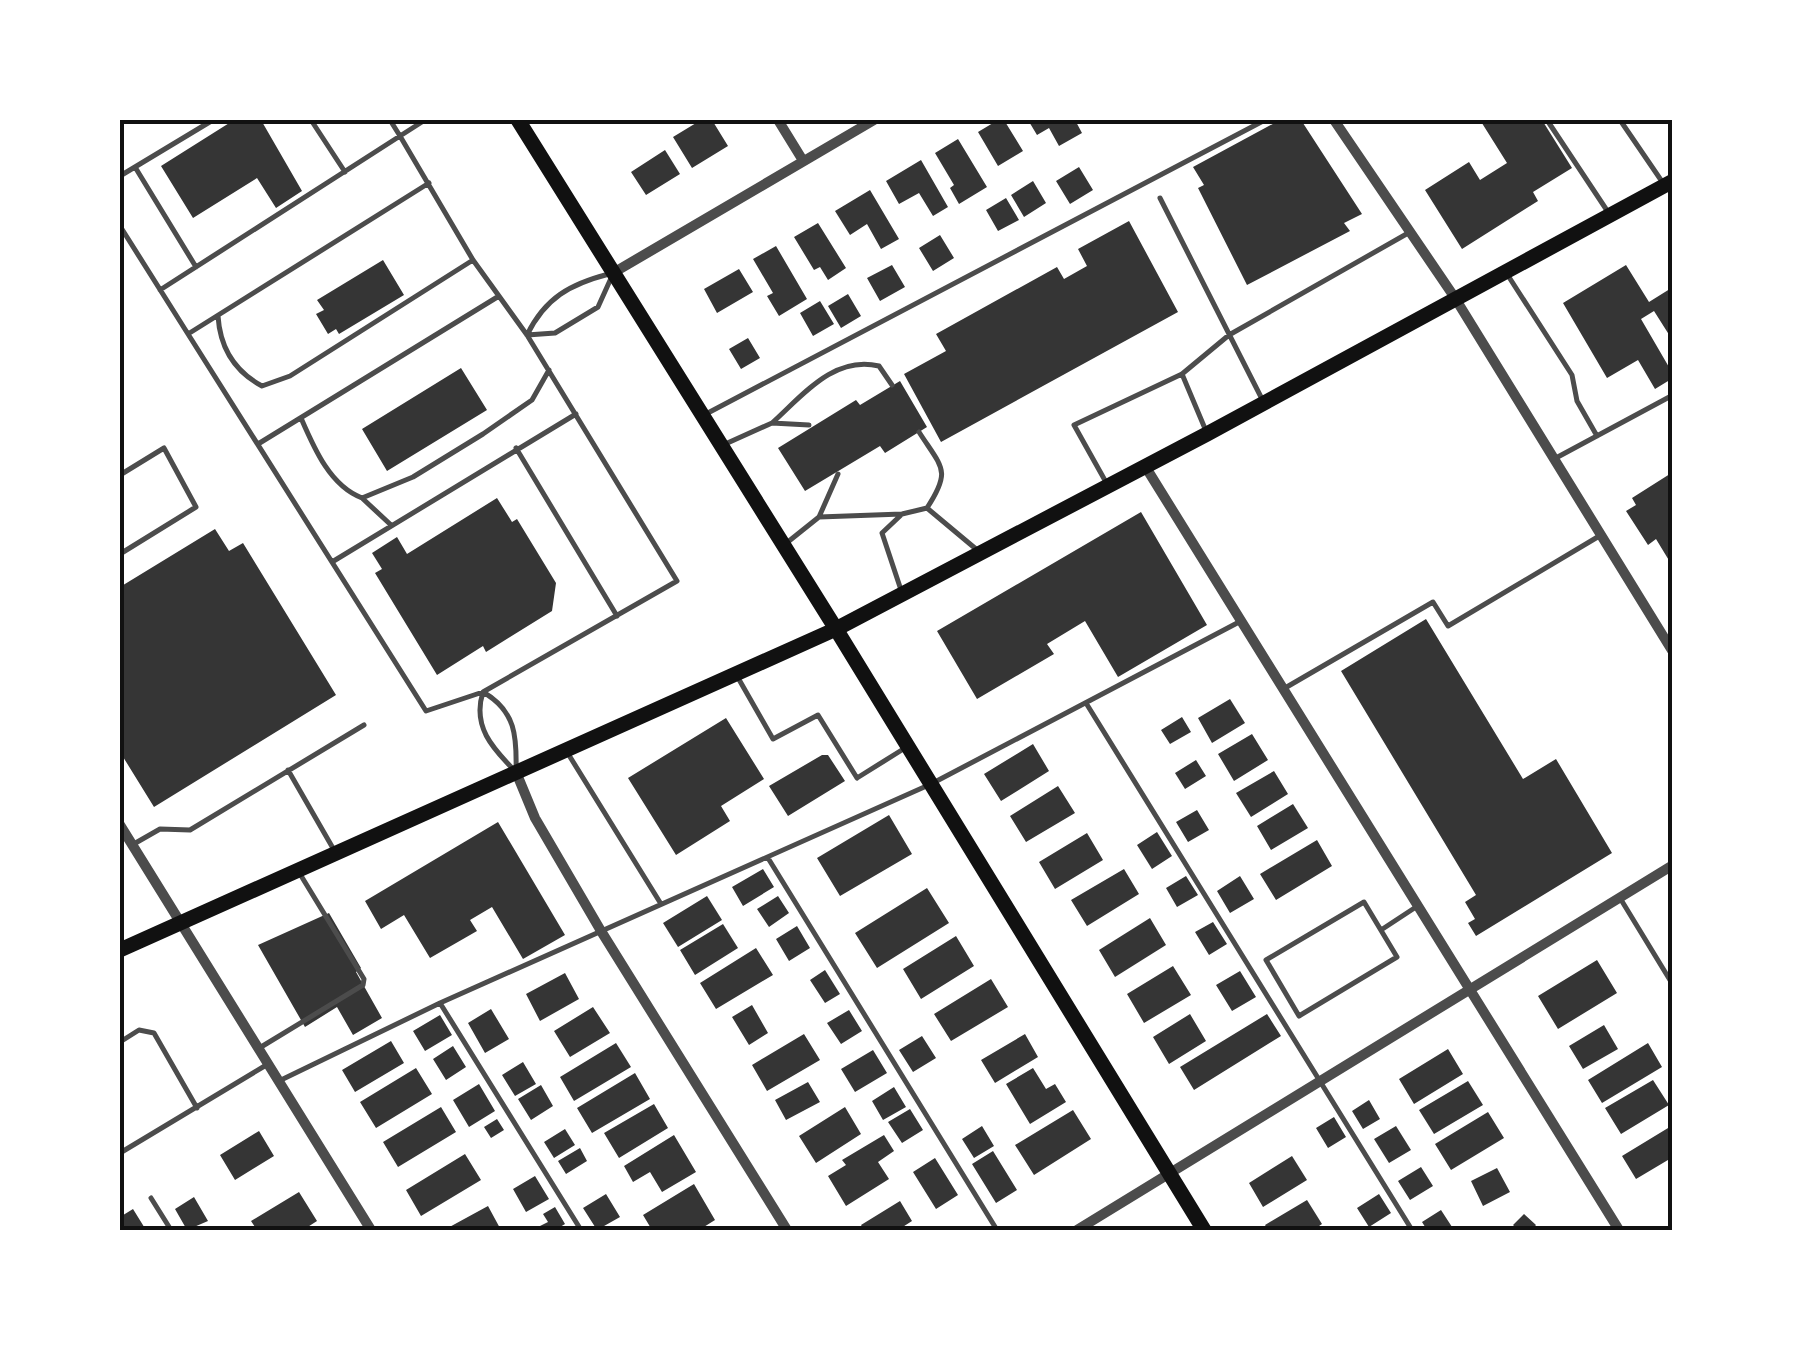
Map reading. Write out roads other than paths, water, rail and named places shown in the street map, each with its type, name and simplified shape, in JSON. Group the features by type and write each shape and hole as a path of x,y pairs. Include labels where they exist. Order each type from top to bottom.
{"main road":[{"path":"518,120 1204,1230"},
{"path":"120,950 836,629 1207,434 1669,183"}],"street":[{"path":"778,120 802,159"},
{"path":"613,273 874,120"},
{"path":"1334,120 1455,298 1673,652"},
{"path":"1145,466 1619,1230"},
{"path":"516,772 536,818 600,930 786,1230"},
{"path":"120,824 372,1230"},
{"path":"1076,1230 1673,866"}],"lane":[{"path":"120,176 213,120"},
{"path":"312,120 345,172"},
{"path":"120,226 426,711 483,692 678,581 528,335 473,260 390,120"},
{"path":"160,290 425,120"},
{"path":"702,417 1266,120"},
{"path":"1546,120 1610,215"},
{"path":"1620,120 1669,183"},
{"path":"134,167 196,267"},
{"path":"188,334 429,183"},
{"path":"1160,198 1264,402"},
{"path":"1108,486 1074,425 1182,374 1230,335 1410,232"},
{"path":"218,316 220,340 243,376 262,386 290,376 473,260"},
{"path":"1506,271 1572,375 1577,401 1597,436"},
{"path":"528,335 555,333 598,308 613,273"},
{"path":"528,335 539,310 579,282 613,273"},
{"path":"258,444 499,296"},
{"path":"720,446 772,422 826,374 860,362 879,366 892,385"},
{"path":"362,498 413,477 516,412 532,400 549,370"},
{"path":"1182,374 1207,434"},
{"path":"1554,459 1673,395"},
{"path":"332,562 576,414"},
{"path":"301,418 316,451 347,492 362,498 391,525"},
{"path":"772,422 809,425"},
{"path":"820,517 902,514 927,508 942,484 942,468 919,432"},
{"path":"120,475 164,448 196,507 120,554"},
{"path":"516,448 617,616"},
{"path":"783,546 820,517 838,474"},
{"path":"927,508 980,552"},
{"path":"902,514 882,533 902,593"},
{"path":"1284,689 1433,602 1448,626 1601,535"},
{"path":"278,1081 600,930 931,784 1242,621"},
{"path":"736,673 773,739 818,715 857,778 908,746"},
{"path":"483,692 500,702 517,736 516,772"},
{"path":"483,692 477,712 490,747 516,772"},
{"path":"1086,703 1412,1230"},
{"path":"132,845 160,829 190,830 364,724"},
{"path":"566,750 661,904"},
{"path":"288,770 336,854"},
{"path":"767,857 997,1230"},
{"path":"258,1049 363,985 364,980 298,871"},
{"path":"1620,898 1673,984"},
{"path":"1289,1031 1299,1016 1397,957 1364,902 1266,960 1299,1016"},
{"path":"1381,930 1418,906"},
{"path":"440,1003 581,1230"},
{"path":"120,1042 139,1030 154,1033 197,1108"},
{"path":"120,1153 268,1064"},
{"path":"152,1198 171,1230"}]}
